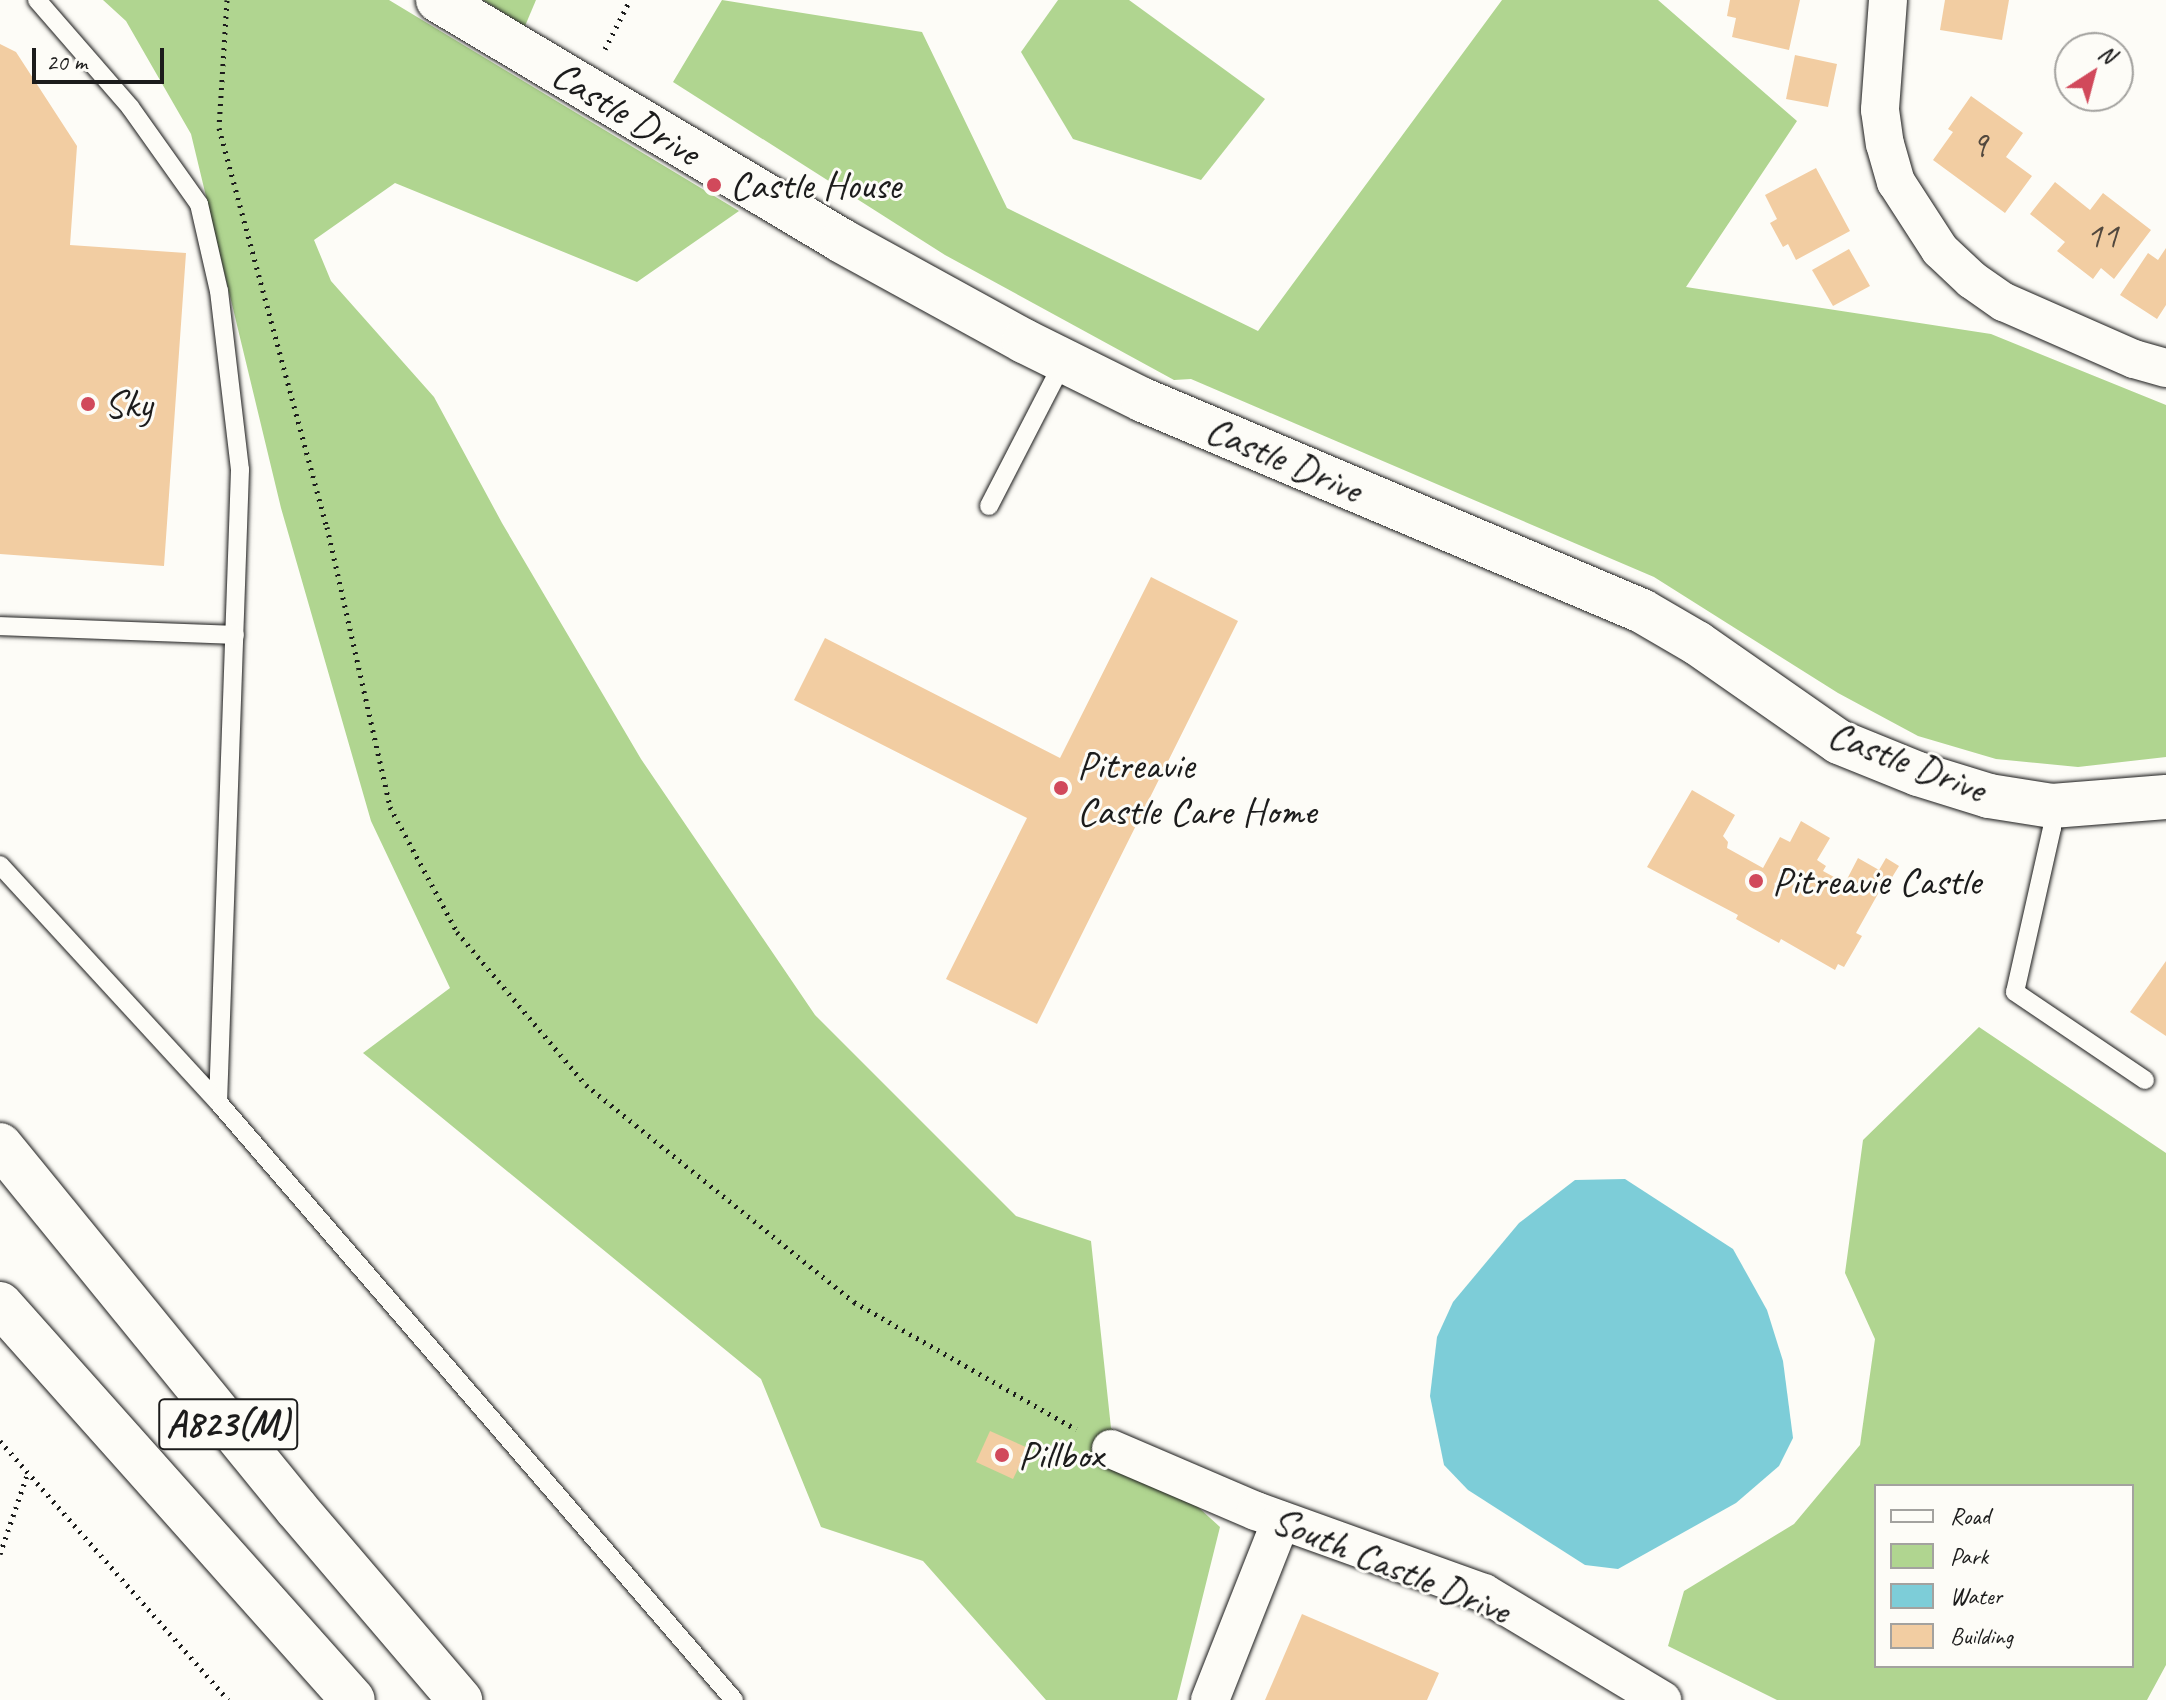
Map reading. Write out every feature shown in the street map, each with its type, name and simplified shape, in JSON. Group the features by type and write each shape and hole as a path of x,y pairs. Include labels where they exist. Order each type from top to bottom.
{"main road":[{"name":"Castle Drive","path":"438,0 842,241 1064,361 1143,400 1642,611 1697,643 1839,742 1918,774 1989,796 2052,806 2166,797"},
{"name":"A823(M)","path":"0,1145 296,1508 460,1700"},
{"name":"A823(M)","path":"0,1304 353,1700"}],"street":[{"path":"1888,0 1880,110 1885,144 1896,182 1940,250 1972,280 2004,302 2134,359 2166,368"},
{"name":"South Castle Drive","path":"1111,1449 1281,1521 1484,1593 1662,1700"},
{"path":"1210,1700 1281,1521"}],"lane":[{"path":"37,0 130,107 199,204 219,291 240,470 218,1102"},
{"path":"989,506 1064,361"},
{"path":"0,626 235,635"},
{"path":"2052,806 2052,828 2015,992 2145,1080"},
{"path":"0,865 218,1102 734,1700"}],"path":[{"path":"227,0 219,128 327,527 390,807 457,932 586,1085 854,1302 1111,1449"},
{"path":"584,88 630,0"},
{"path":"0,1441 228,1700"},
{"path":"0,1554 28,1471"}],"green space":[{"path":"103,0 389,0 739,211 637,282 395,183 314,240 331,281 434,397 502,523 641,759 815,1015 1016,1216 1091,1241 1111,1428 1220,1527 1177,1700 1046,1700 923,1561 821,1527 761,1379 363,1053 450,988 371,821 281,508 191,134 126,21"},
{"path":"483,0 536,0 525,26"},
{"path":"722,0 922,32 1007,208 1258,331 1502,0 1658,0 1797,121 1686,287 1991,334 2166,405 2166,757 2078,767 1996,759 1918,736 1838,693 1654,577 1191,379 1174,380 945,255 673,82"},
{"path":"1058,0 1129,0 1265,99 1201,180 1073,139 1021,52"},
{"path":"1979,1027 2166,1153 2166,1665 2147,1700 1777,1700 1668,1646 1684,1591 1794,1524 1860,1445 1875,1339 1845,1273 1863,1140"}],"water":[{"path":"1625,1179 1733,1249 1767,1310 1783,1361 1793,1438 1779,1466 1736,1503 1618,1569 1585,1565 1468,1490 1444,1465 1430,1396 1437,1337 1453,1302 1519,1223 1575,1180"}],"building":[{"path":"1730,0 1800,0 1789,50 1732,37 1736,18 1727,16"},
{"path":"1945,0 2009,0 2002,40 1940,30"},
{"name":"Sky","path":"0,44 16,52 77,146 70,245 186,253 164,566 0,554"},
{"path":"1795,55 1837,64 1828,107 1786,99"},
{"path":"1971,96 2023,133 2006,157 2032,176 2005,213 1933,160 1953,132 1948,129"},
{"path":"1816,168 1850,231 1796,260 1788,244 1783,247 1770,223 1777,219 1765,195"},
{"path":"2055,182 2090,210 2103,193 2151,230 2114,279 2101,268 2093,279 2057,251 2065,242 2030,214"},
{"path":"2166,248 2166,305 2157,319 2120,295 2148,253 2158,260"},
{"path":"1849,249 1870,286 1833,306 1812,270"},
{"name":"Pitreavie Castle Care Home","path":"1151,577 1238,621 1037,1024 946,979 1027,818 794,700 825,638 1060,758"},
{"name":"Pitreavie Castle","path":"1692,790 1735,815 1723,836 1728,842 1727,848 1763,868 1780,837 1790,842 1801,821 1830,838 1817,860 1826,866 1823,871 1845,883 1858,858 1879,870 1886,858 1899,866 1891,879 1888,876 1856,933 1862,936 1844,967 1838,964 1835,970 1781,939 1779,943 1736,919 1738,915 1647,867"},
{"path":"2166,961 2166,1036 2130,1012"},
{"name":"Pillbox","path":"990,1431 1028,1448 1013,1479 976,1462"},
{"path":"1302,1614 1439,1673 1427,1700 1265,1700"}],"place":[{"name":"Castle House","path":"714,185"},
{"name":"Sky","path":"88,404"},
{"name":"Pitreavie Castle Care Home","path":"1061,788"},
{"name":"Pitreavie Castle","path":"1756,881"},
{"name":"Pillbox","path":"1002,1455"}]}
